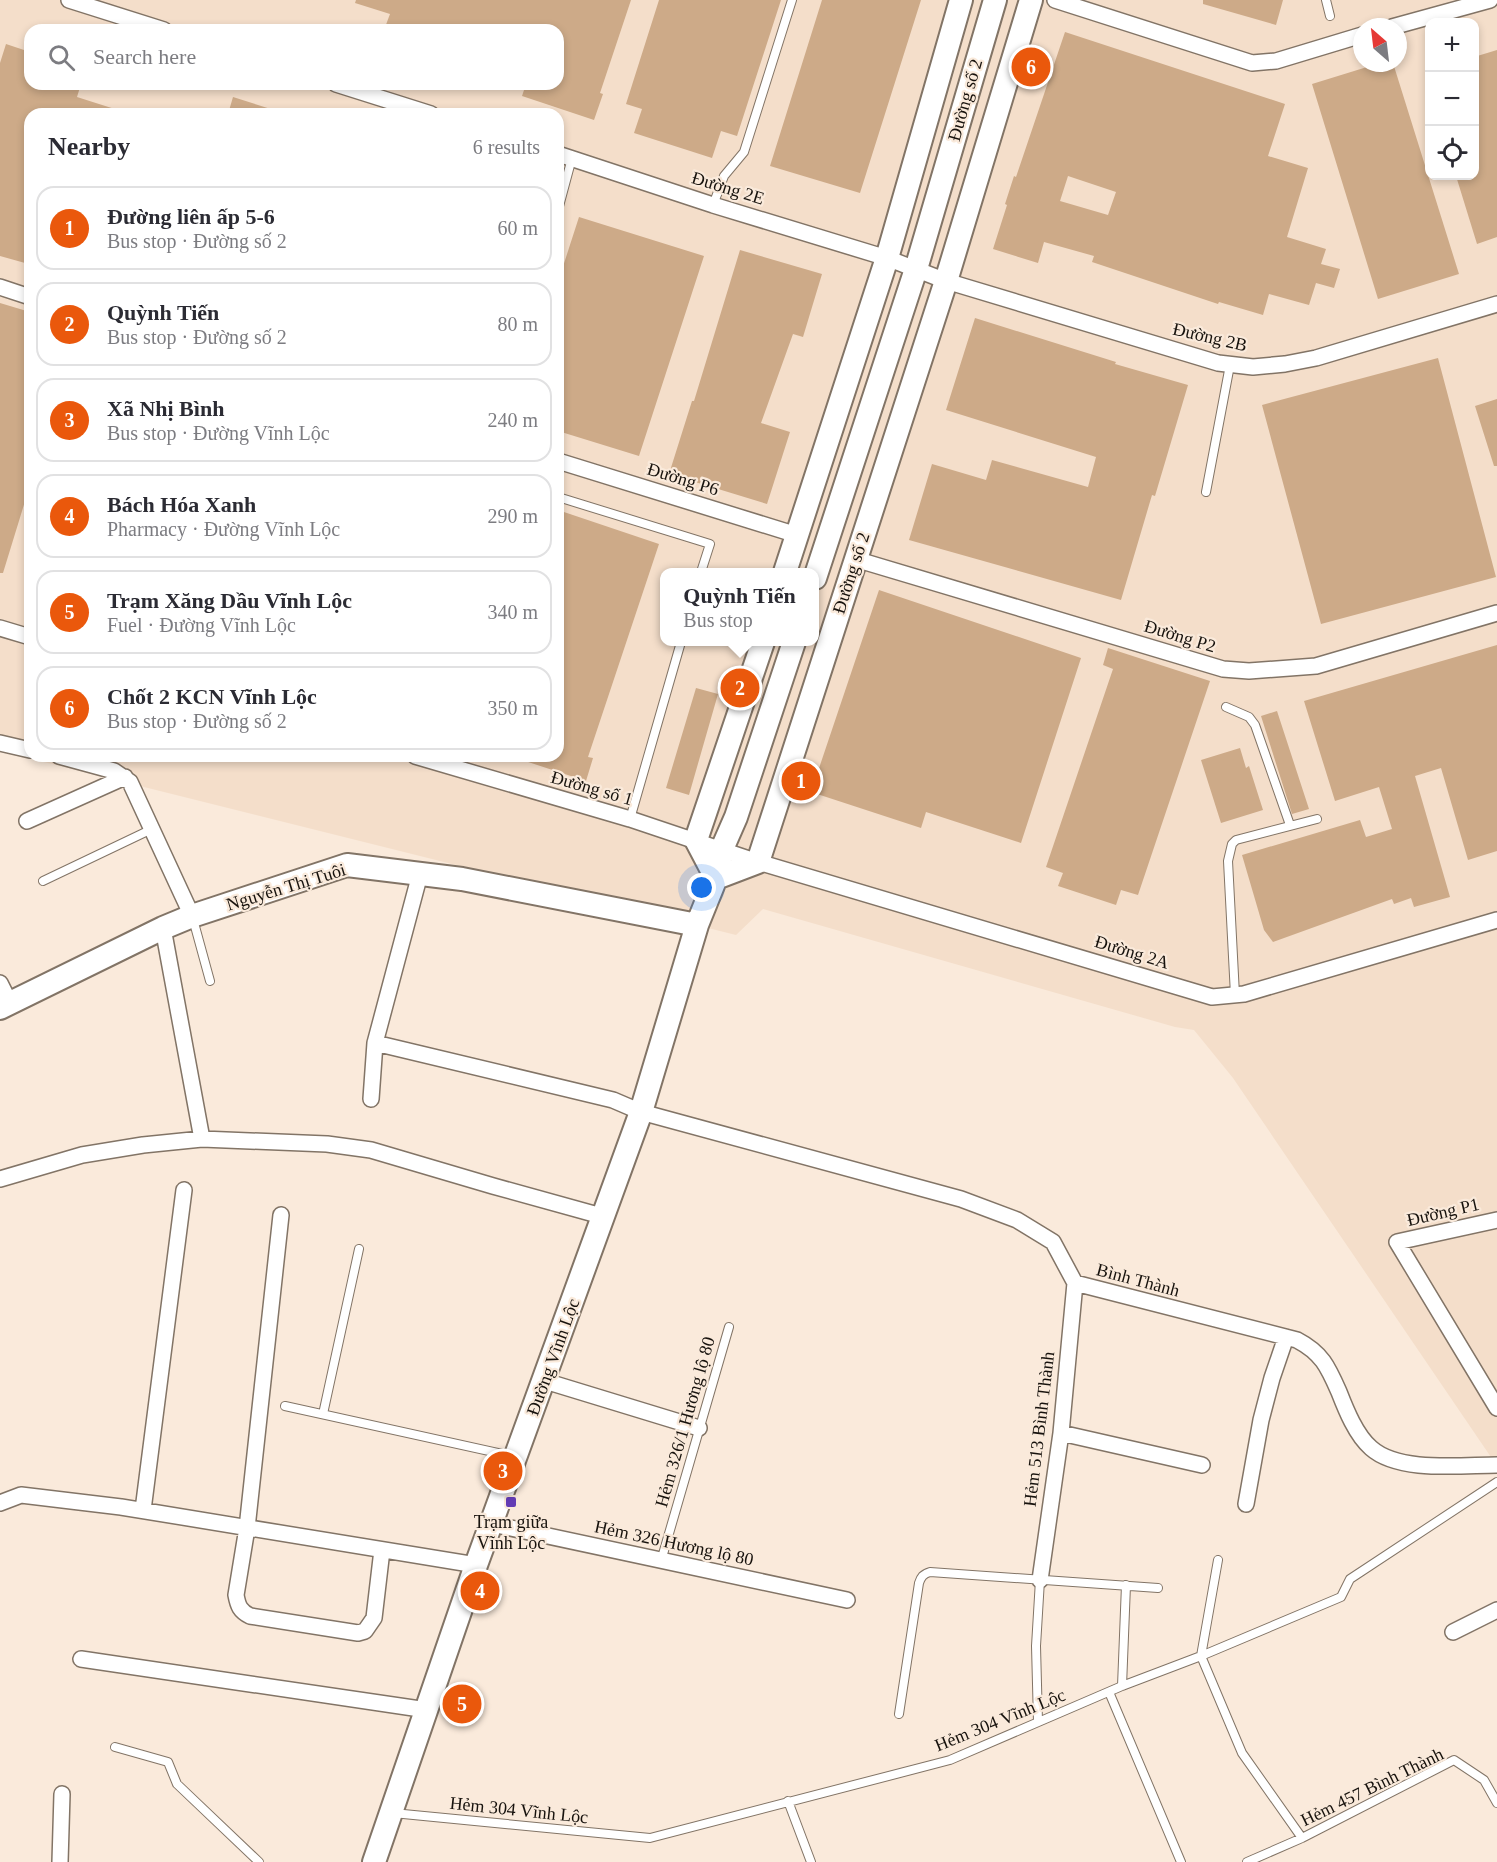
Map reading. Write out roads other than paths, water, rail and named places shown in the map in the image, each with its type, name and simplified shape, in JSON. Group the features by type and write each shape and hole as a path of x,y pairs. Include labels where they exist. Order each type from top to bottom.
{"main road":[{"name":"Đường số 2","path":"787,568 887,258 961,0"},
{"name":"Đường số 2","path":"818,568 916,269 995,0"},
{"name":"Đường số 2","path":"758,862 946,281 1031,0"},
{"path":"758,862 716,878 696,840 712,799 762,646"},
{"path":"722,849 736,817 793,646"},
{"name":"Đường Vĩnh Lộc","path":"374,1862 476,1565 605,1217 641,1112 697,925 716,878 722,849"},
{"name":"Nguyễn Thị Tuôi","path":"5,1006 192,916 347,865 462,879 697,925"}],"street":[{"path":"69,0 145,24"},
{"path":"1055,0 1252,63 1276,60 1353,38"},
{"path":"1407,23 1490,0"},
{"path":"355,90 412,108"},
{"name":"Đường 2E","path":"565,156 916,269"},
{"name":"Đường 2B","path":"916,269 946,281 1218,363 1253,367 1316,358 1497,304"},
{"path":"0,287 24,295"},
{"name":"Đường P6","path":"564,463 797,535"},
{"name":"Đường P2","path":"855,559 1223,669 1249,671 1316,666 1497,613"},
{"path":"0,628 24,635"},
{"path":"0,743 24,749"},
{"path":"81,762 114,771 130,782 192,916"},
{"name":"Đường số 1","path":"435,762 630,819 758,862"},
{"path":"27,821 125,777"},
{"name":"Đường 2A","path":"758,862 1212,997 1244,994 1497,920"},
{"path":"371,1099 375,1043 420,874"},
{"path":"163,928 202,1139"},
{"path":"0,983 5,1006"},
{"name":"Bình Thành","path":"375,1043 613,1100 641,1112 961,1199 1017,1220 1053,1242 1075,1283 1286,1337 1308,1346 1323,1359 1362,1438 1378,1453 1388,1458 1421,1465 1497,1465"},
{"path":"0,1179 82,1155 143,1145 202,1139 327,1144 371,1150 605,1217"},
{"path":"143,1510 184,1190"},
{"path":"281,1215 248,1528 236,1595 238,1606 242,1612 250,1616 358,1633 365,1630 374,1618 382,1550"},
{"name":"Đường P1","path":"1497,1220 1397,1242 1497,1408"},
{"name":"Hẻm 513 Bình Thành","path":"1040,1580 1061,1433 1075,1283"},
{"path":"1246,1504 1261,1420 1286,1337"},
{"path":"545,1381 699,1428"},
{"path":"1061,1433 1202,1465"},
{"path":"0,1503 21,1495 143,1510 476,1565"},
{"name":"Hẻm 326 Hương lộ 80","path":"492,1524 847,1600"},
{"path":"1453,1632 1497,1610"},
{"path":"81,1659 427,1710"},
{"path":"60,1862 62,1794"}],"lane":[{"path":"713,205 724,176 744,152 792,0"},
{"path":"1326,0 1330,16"},
{"path":"1206,492 1230,365"},
{"path":"564,499 710,544 703,568"},
{"path":"630,819 680,646"},
{"path":"1226,707 1249,717 1255,725 1290,825"},
{"path":"1235,995 1228,861 1230,847 1236,840 1317,819"},
{"path":"43,880 153,828"},
{"path":"192,916 210,981"},
{"path":"323,1414 359,1249"},
{"name":"Hẻm 326/1 Hương lộ 80","path":"661,1561 729,1327"},
{"path":"285,1406 517,1457"},
{"name":"Hẻm 304 Vĩnh Lộc","path":"391,1812 650,1838 950,1760 1122,1686 1201,1656 1341,1597 1350,1579 1497,1482"},
{"path":"1218,1560 1201,1656 1242,1753 1302,1838"},
{"path":"899,1714 920,1583 925,1574 930,1572 1158,1588"},
{"path":"1038,1722 1036,1646 1040,1580"},
{"path":"1122,1686 1126,1585"},
{"path":"1109,1692 1181,1862"},
{"path":"115,1747 168,1762 177,1784 259,1862"},
{"name":"Hẻm 457 Bình Thành","path":"1247,1862 1302,1838 1454,1760 1484,1780 1497,1803"},
{"path":"788,1801 811,1862"}],"place":[{"name":"Chốt 2 KCN Vĩnh Lộc","path":"1031,67"},
{"name":"Quỳnh Tiến","path":"740,688"},
{"name":"Đường liên ấp 5-6","path":"801,781"},
{"name":"Xã Nhị Bình","path":"503,1471"},
{"name":"Trạm giữa Vĩnh Lộc","path":"511,1502"},
{"name":"Bách Hóa Xanh","path":"480,1591"},
{"name":"Trạm Xăng Dầu Vĩnh Lộc","path":"462,1704"}]}
